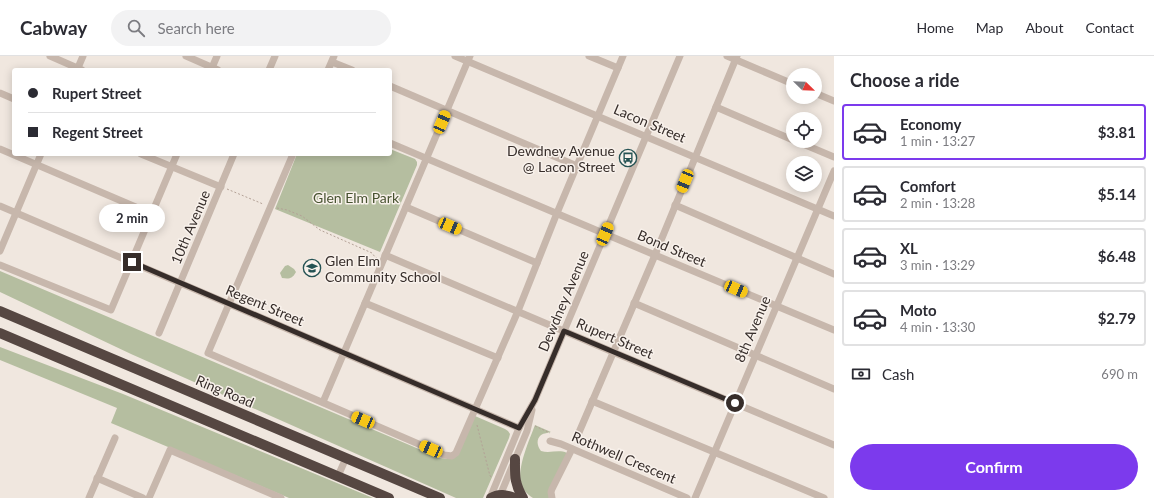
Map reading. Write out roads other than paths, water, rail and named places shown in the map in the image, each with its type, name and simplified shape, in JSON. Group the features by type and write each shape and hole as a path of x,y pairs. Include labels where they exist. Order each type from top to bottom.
{"highway":[{"path":"0,305 34,325"},
{"name":"Ring Road","path":"0,311 440,498"},
{"path":"0,333 389,498"},
{"path":"515,459 515,478 523,498"},
{"path":"495,497 508,495 515,498"}],"street":[{"path":"50,56 77,68"},
{"path":"79,68 83,56"},
{"path":"186,56 212,68"},
{"path":"214,68 217,56"},
{"path":"270,68 275,56"},
{"name":"Lacon Street","path":"455,56 469,59 834,216"},
{"path":"589,56 618,68"},
{"path":"292,156 208,353 452,456 456,453 498,358 557,213 624,56"},
{"name":"Dewdney Avenue","path":"495,497 519,428 535,400 680,56"},
{"path":"727,56 736,58 786,81"},
{"path":"577,437 655,255 736,58"},
{"path":"333,59 349,68"},
{"path":"323,402 469,59"},
{"path":"392,87 577,166"},
{"path":"0,93 12,98"},
{"path":"822,96 834,101"},
{"path":"716,107 786,137"},
{"name":"Bond Street","path":"392,144 834,330"},
{"path":"813,148 834,157"},
{"path":"0,149 12,154"},
{"path":"16,156 152,214"},
{"path":"0,251 40,156"},
{"path":"146,156 221,187"},
{"path":"0,265 111,310 176,156"},
{"name":"10th Avenue","path":"159,333 233,156"},
{"name":"8th Avenue","path":"695,498 834,171"},
{"path":"675,205 834,274"},
{"name":"Regent Street","path":"0,206 344,353 474,411 519,428"},
{"path":"406,207 537,263"},
{"name":"Rupert Street","path":"384,258 518,311 834,445"},
{"path":"365,303 498,358"},
{"path":"634,303 834,389"},
{"name":"Dewdney Avenue","path":"495,497 515,459 529,424 535,400"},
{"path":"592,401 824,498"},
{"path":"89,498 115,438"},
{"name":"Rothwell Crescent","path":"550,442 561,444 687,498"},
{"path":"552,498 552,488 572,449"},
{"path":"149,498 170,450 281,498"},
{"path":"338,476 346,458"},
{"path":"97,478 143,498"}],"place":[{"name":"Dewdney Avenue @ Lacon Street","path":"628,158"},
{"name":"Glen Elm Community School","path":"312,268"}],"park label":[{"name":"Glen Elm Park","path":"356,197"}]}
